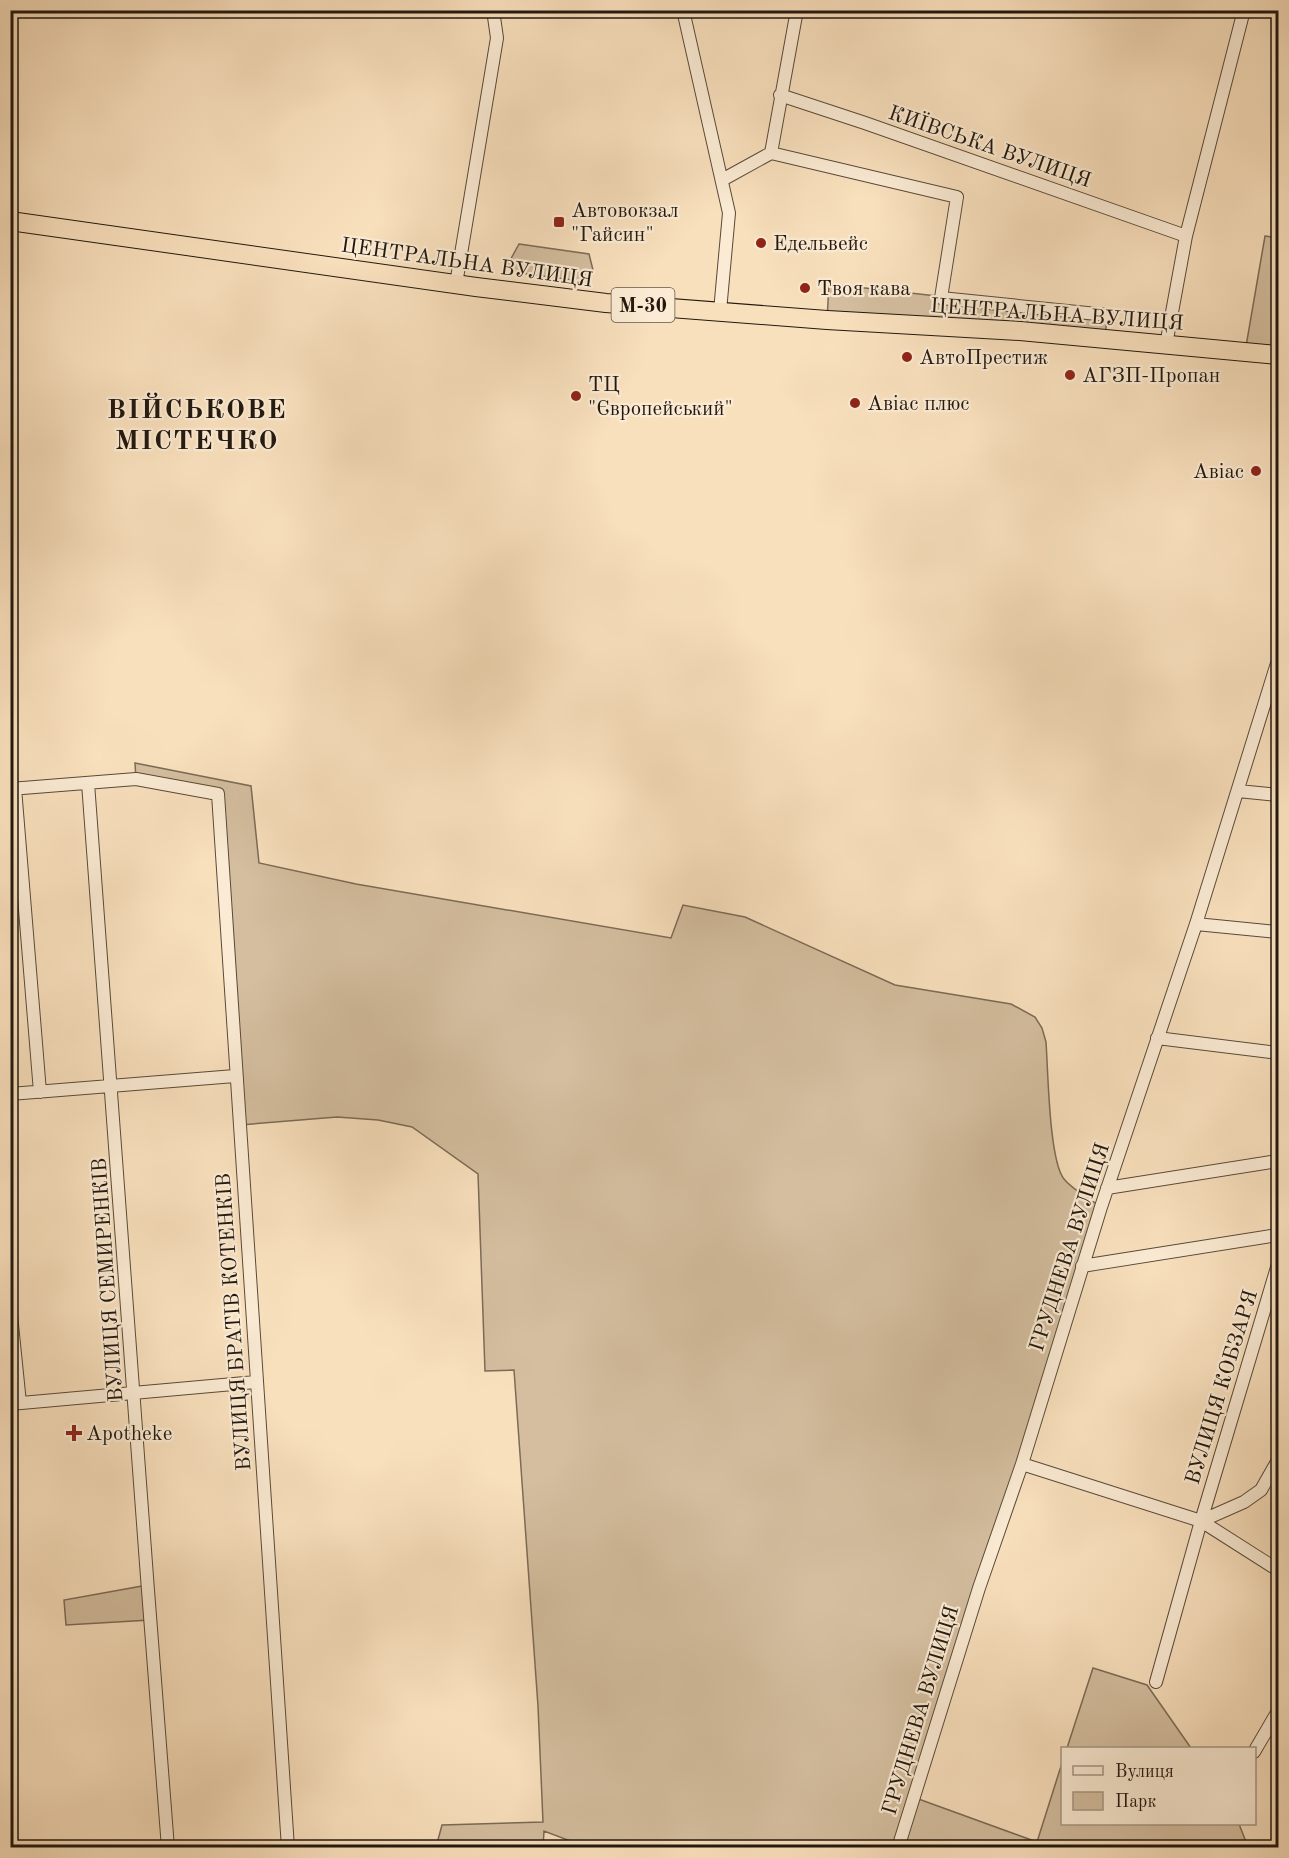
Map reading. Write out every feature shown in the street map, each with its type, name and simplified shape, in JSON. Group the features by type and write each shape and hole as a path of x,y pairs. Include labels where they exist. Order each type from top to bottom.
{"highway":[{"name":"ЦЕНТРАЛЬНА ВУЛИЦЯ","path":"10,221 606,303 1020,332 1278,355"}],"street":[{"path":"456,284 497,38 493,10"},
{"path":"683,10 729,213 720,310"},
{"path":"771,153 797,10"},
{"path":"1166,345 1186,236 1244,10"},
{"name":"КИЇВСЬКА ВУЛИЦЯ","path":"780,95 1186,236"},
{"path":"722,180 771,153 957,197 941,298 1107,315"},
{"name":"ГРУДНЕВА ВУЛИЦЯ","path":"898,1848 980,1588 1022,1464 1107,1188 1276,677 1278,660"},
{"name":"ВУЛИЦЯ БРАТІВ КОТЕНКІВ","path":"88,783 136,779 218,794 288,1848"},
{"path":"40,1092 13,788 88,783"},
{"name":"ВУЛИЦЯ СЕМИРЕНКІВ","path":"88,783 168,1848"},
{"path":"1238,790 1278,795"},
{"path":"1196,924 1278,932"},
{"path":"1157,1038 1278,1053"},
{"path":"10,1094 235,1076"},
{"path":"1107,1188 1278,1161"},
{"path":"1082,1266 1278,1235"},
{"name":"ВУЛИЦЯ КОБЗАРЯ","path":"1156,1682 1201,1521 1278,1264"},
{"path":"10,1305 15,1403 256,1382"},
{"name":"ВУЛИЦЯ КОБЗАРЯ","path":"1201,1521 1245,1502 1261,1490 1278,1460"},
{"path":"1022,1464 1201,1521 1278,1570"},
{"path":"1256,1749 1278,1711"}],"green space":[{"path":"1265,236 1278,238 1278,355 1245,352"},
{"path":"519,244 589,254 593,270 587,282 513,272 508,264"},
{"path":"829,284 1107,315 1105,339 827,320"},
{"path":"135,763 251,786 259,863 356,884 671,938 683,905 745,917 895,985 1011,1004 1035,1017 1042,1028 1046,1042 1052,1135 1059,1169 1068,1183 1101,1207 913,1797 1037,1842 1061,1766 1061,1825 1239,1825 1248,1847 589,1848 544,1831 543,1847 436,1847 442,1825 543,1822 538,1706 514,1370 485,1371 478,1174 412,1127 378,1120 337,1117 240,1125 218,794 136,779"},
{"path":"148,1585 150,1620 66,1625 64,1600"},
{"path":"1093,1668 1147,1685 1190,1747 1067,1747"}],"place":[{"name":"Автовокзал \"Гайсин\"","path":"559,222"},
{"name":"Едельвейс","path":"761,243"},
{"name":"Твоя кава","path":"805,288"},
{"name":"АвтоПрестиж","path":"907,357"},
{"name":"АГЗП-Пропан","path":"1070,375"},
{"name":"ТЦ \"Європейський\"","path":"576,396"},
{"name":"Авіас плюс","path":"855,403"},
{"name":"Авіас","path":"1256,471"},
{"name":"Apotheke","path":"74,1433"}],"district":[{"name":"ВІЙСЬКОВЕ МІСТЕЧКО","path":"197,424"}]}
